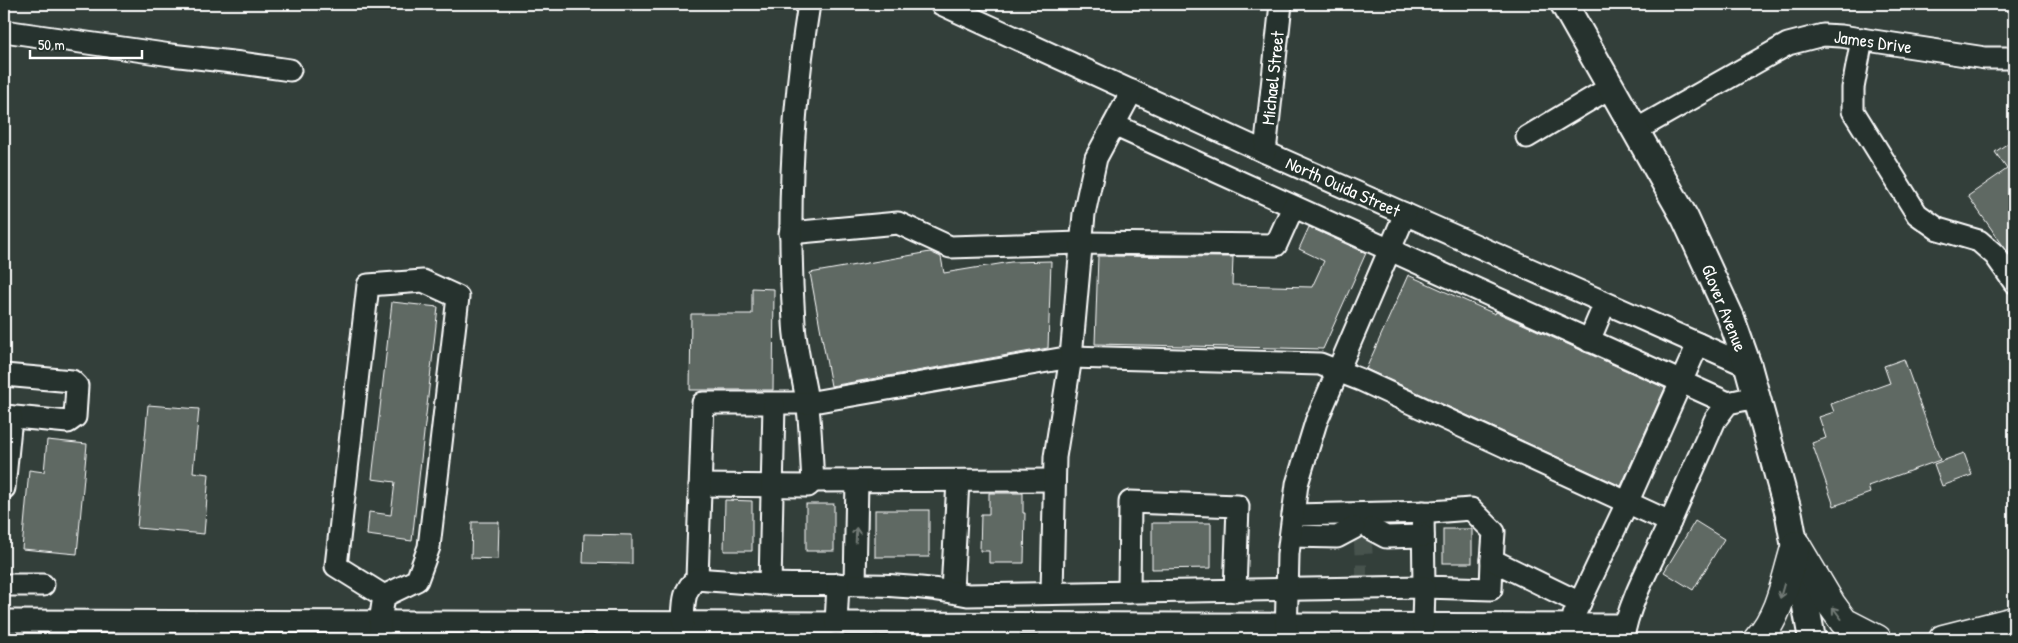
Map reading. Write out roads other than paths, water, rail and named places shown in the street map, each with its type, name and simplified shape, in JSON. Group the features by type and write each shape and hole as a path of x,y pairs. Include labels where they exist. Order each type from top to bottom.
{"highway":[{"path":"1758,639 1765,632 1778,605 1796,544"},
{"path":"1796,544 1831,604 1844,622 1877,639"},
{"path":"1943,639 2014,621"}],"main road":[{"name":"Glover Avenue","path":"1564,4 1685,218 1731,318 1748,366 1789,515 1796,544 1812,639"}],"street":[{"path":"808,4 797,99 791,177 790,233 794,325 807,403 813,481"},
{"name":"North Ouida Street","path":"941,4 985,13 1132,91 1264,152 1748,366"},
{"name":"Michael Street","path":"1264,152 1281,4"},
{"path":"4,32 171,56 290,70"},
{"name":"James Drive","path":"1636,130 1788,44 1824,35 1985,58 2014,58"},
{"path":"1862,39 1853,88 1853,111 1917,214 1938,229 1979,241 1995,255 2014,282"},
{"path":"1527,137 1611,87"},
{"path":"1052,593 1055,457 1071,357 1080,243 1086,204 1096,158 1132,91"},
{"path":"1114,125 1728,403 1756,396"},
{"path":"790,233 898,223 950,247 1080,243 1276,245 1293,207"},
{"path":"1286,632 1287,584 1297,484 1316,422 1405,214"},
{"path":"423,281 458,297 429,547 418,580 384,596 336,566 368,285 423,281"},
{"path":"1589,341 1604,303"},
{"path":"1569,624 1628,503 1698,344"},
{"path":"696,579 703,404 807,403 1071,357 1320,364 1338,370 1670,522"},
{"path":"4,374 72,381 77,386 75,417 68,422 7,417 4,488"},
{"path":"4,621 380,630 683,623 1018,624 1286,632 1423,624 1569,624 1623,632 1715,420 1728,403"},
{"path":"770,584 774,404"},
{"path":"952,591 958,480"},
{"path":"700,485 772,487 808,486 813,481 1054,480"},
{"path":"836,624 846,584 857,481"},
{"path":"1129,592 1130,502 1238,506 1235,591"},
{"path":"683,623 685,596 688,585 696,579 770,584 846,584 932,588 968,595 1235,591 1361,575 1491,589 1494,532 1471,509 1293,515"},
{"path":"1423,512 1423,624"},
{"path":"1291,536 1423,536"},
{"path":"1492,560 1580,603"},
{"path":"1287,584 1424,581"},
{"path":"4,585 43,585"},
{"path":"1018,624 1020,593"},
{"path":"380,630 384,596"}],"tunnel":[{"path":"1354,544 1372,543"},
{"path":"1356,575 1367,575"}]}
